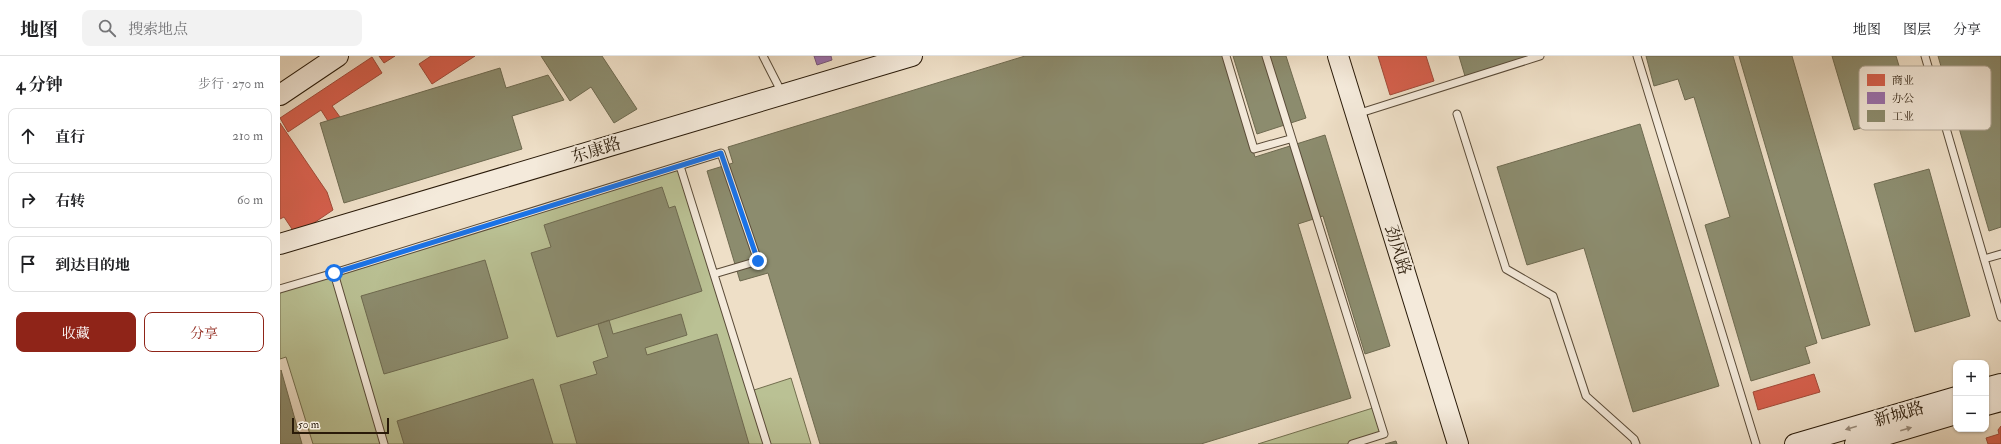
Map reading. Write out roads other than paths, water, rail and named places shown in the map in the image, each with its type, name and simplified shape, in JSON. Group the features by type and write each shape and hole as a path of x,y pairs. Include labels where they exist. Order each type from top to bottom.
{"street":[{"path":"280,95 338,56"},
{"name":"东康路","path":"280,244 912,56"},
{"name":"劲风路","path":"1338,56 1362,113 1469,444"},
{"name":"劲风路","path":"1350,56 1362,113 1458,444"},
{"path":"1989,387 2001,384"},
{"name":"新城路","path":"1795,444 1953,398"},
{"path":"1989,405 2001,401"},
{"name":"新城路","path":"1855,444 1953,415"}],"lane":[{"path":"763,56 783,94"},
{"path":"1226,56 1254,149 1290,139"},
{"path":"1266,56 1290,139 1384,434 1352,444"},
{"path":"1362,113 1540,56"},
{"path":"1637,56 1756,444"},
{"path":"1925,56 1928,66"},
{"path":"1457,114 1506,269 1553,296 1586,396 1634,439 1636,444"},
{"path":"1947,130 2001,317"},
{"path":"280,289 721,153 758,261 714,274"},
{"path":"680,166 767,444"},
{"path":"1984,259 2001,254"},
{"path":"334,273 384,444"}]}
